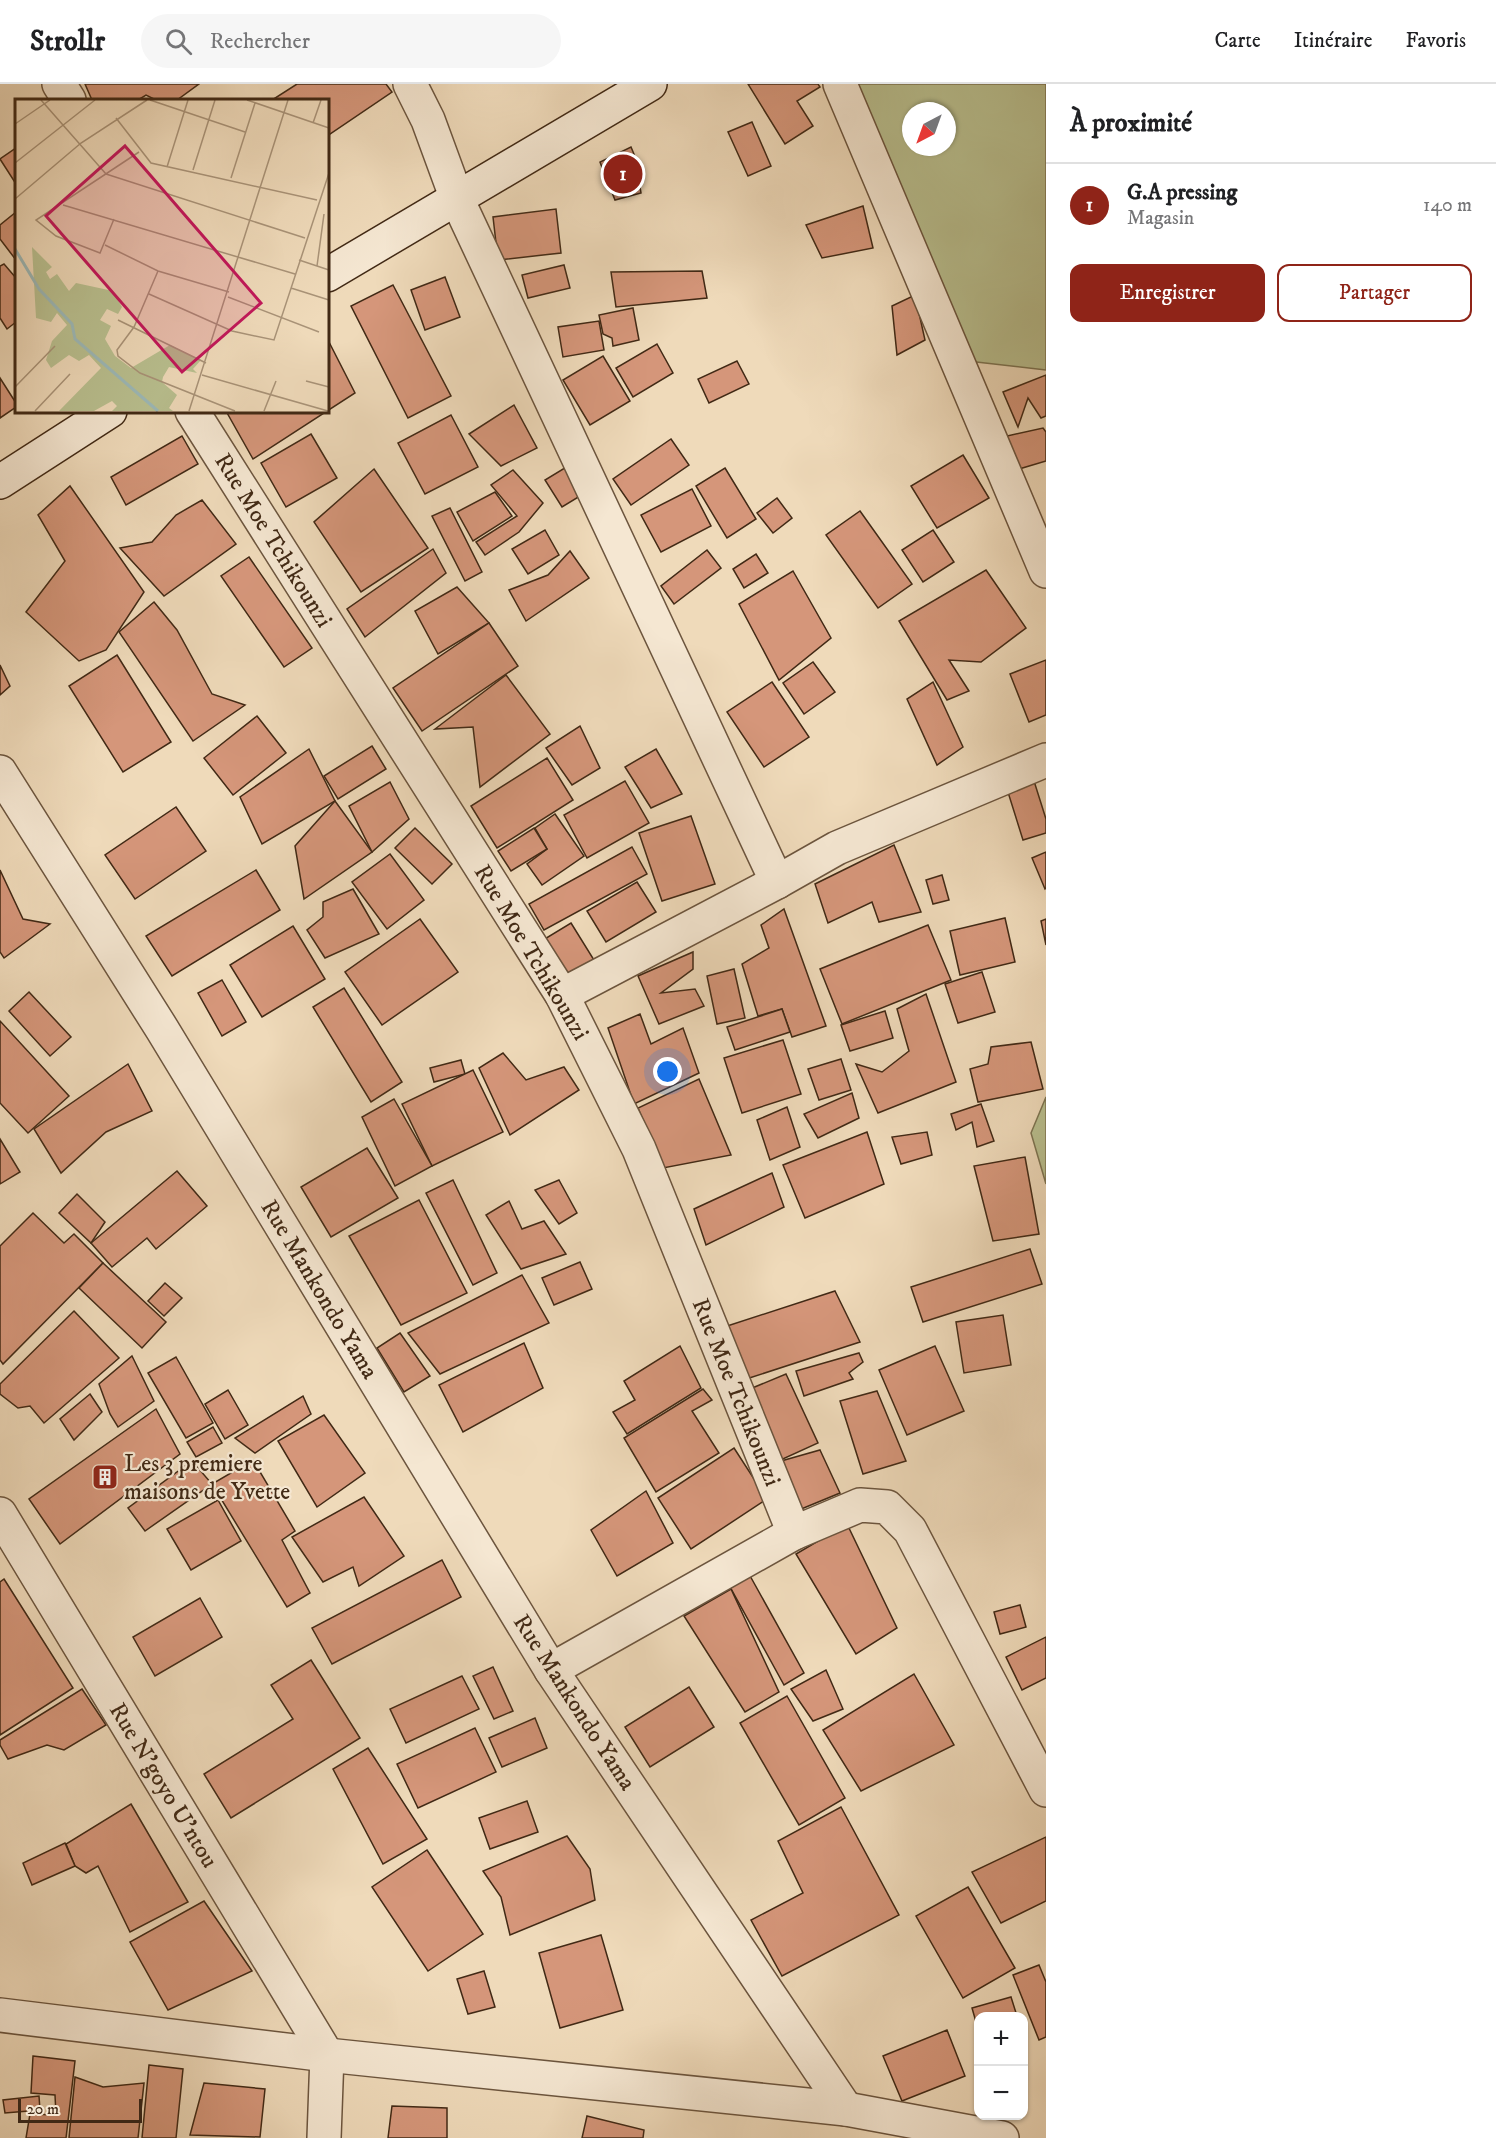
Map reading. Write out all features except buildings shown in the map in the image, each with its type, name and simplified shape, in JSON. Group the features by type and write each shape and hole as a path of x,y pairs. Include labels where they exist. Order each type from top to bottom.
{"street":[{"path":"59,84 68,99"},
{"path":"410,84 428,120 457,199 777,882"},
{"path":"328,274 650,84"},
{"path":"840,84 1046,571"},
{"path":"0,482 108,412"},
{"name":"Rue Moe Tchikounzi","path":"193,412 562,995 639,1149 794,1533"},
{"path":"562,995 837,848 1046,760"},
{"name":"Rue Mankondo Yama","path":"0,772 162,1029 551,1670 846,2109"},
{"path":"551,1670 794,1533 860,1506 887,1507 910,1530 1046,1790"},
{"name":"Rue N'goyo U'ntou","path":"0,1514 327,2055"},
{"path":"0,2015 327,2055 846,2109 1002,2138"},
{"path":"324,2138 327,2055"}],"green space":[{"path":"837,84 1046,84 1046,370 959,360"},
{"path":"1046,1097 1046,1184 1031,1133"}],"place":[{"name":"G.A pressing","path":"623,174"},
{"name":"Les 3 premiere maisons de Yvette","path":"105,1477"}]}
